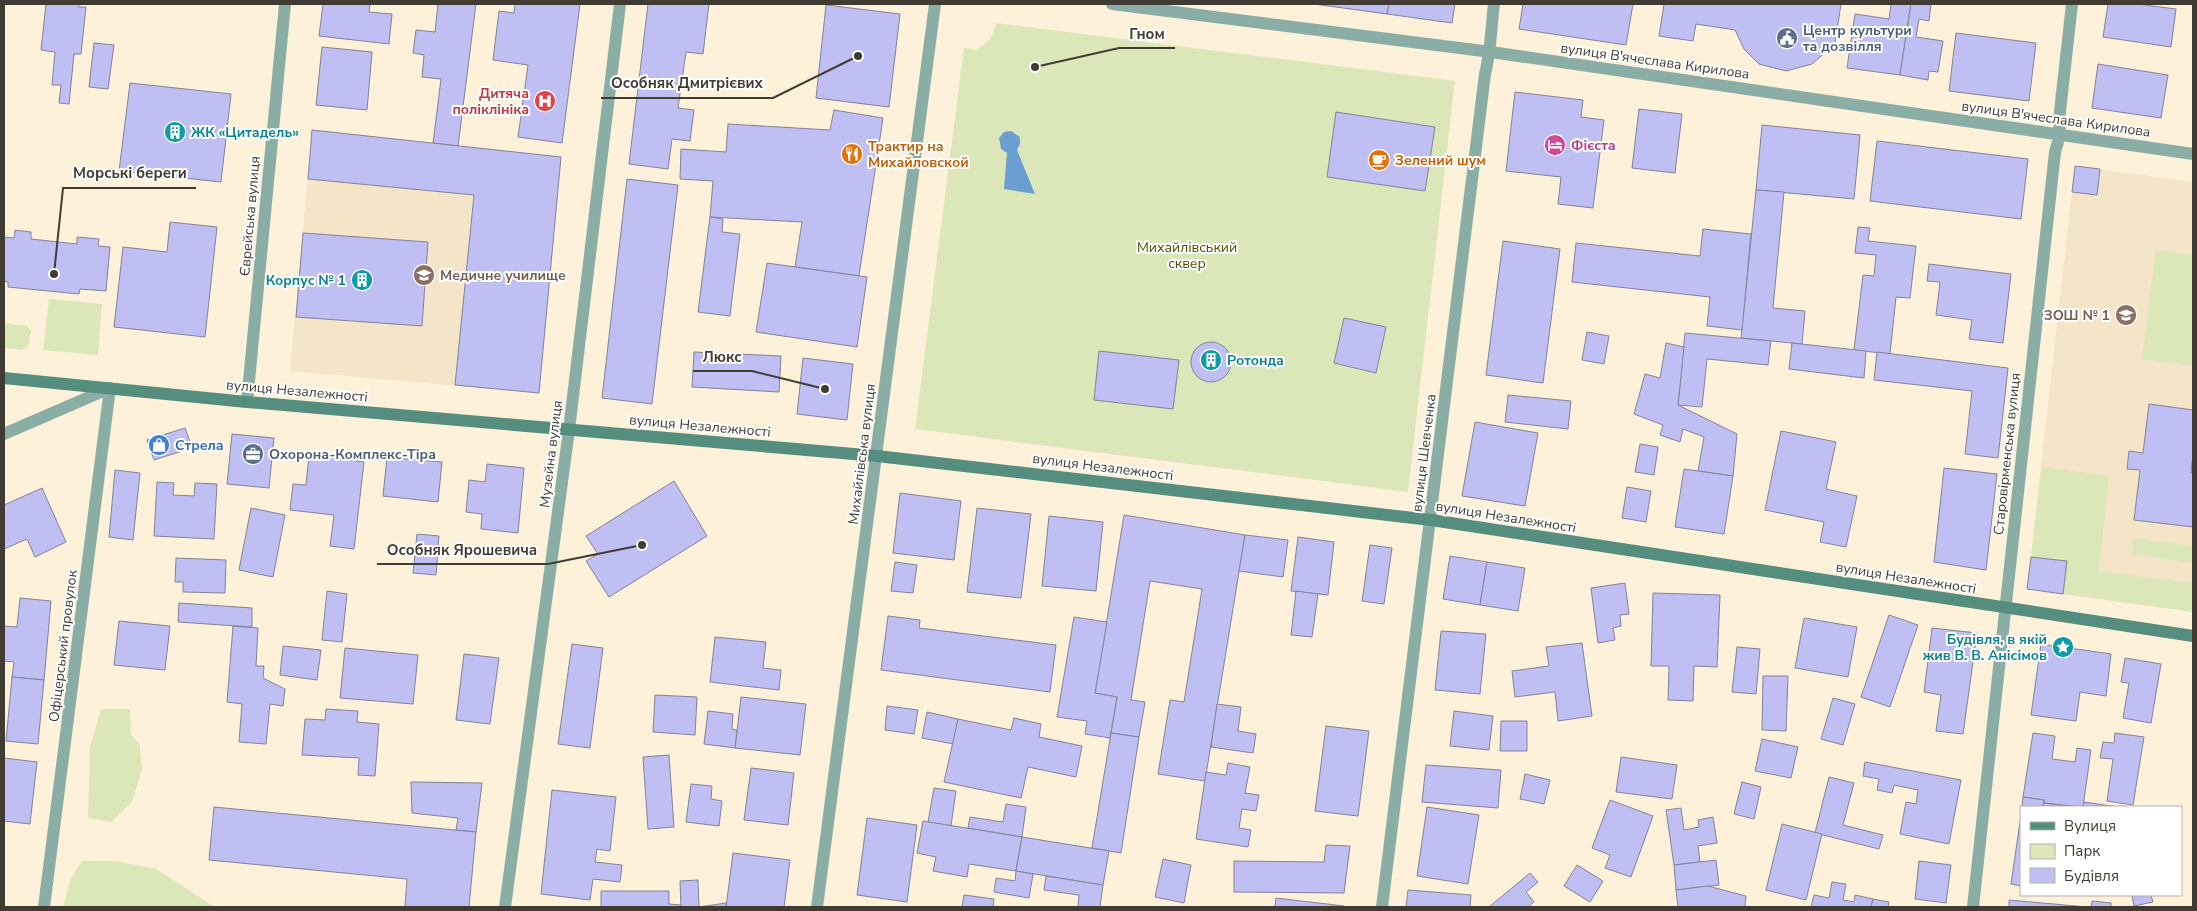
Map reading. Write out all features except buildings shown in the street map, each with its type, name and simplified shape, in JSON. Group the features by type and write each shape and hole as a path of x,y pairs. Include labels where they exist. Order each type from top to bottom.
{"street":[{"name":"Єврейська вулиця","path":"247,402 285,4"},
{"name":"Музейна вулиця","path":"505,907 569,430 620,4"},
{"name":"Михайлівська вулиця","path":"817,907 935,4"},
{"name":"вулиця В'ячеслава Кирилова","path":"1112,4 1491,52 2193,154"},
{"name":"вулиця Шевченка","path":"1382,907 1485,74 1491,52 1490,41 1494,4"},
{"name":"Старовірменська вулиця","path":"1973,907 2055,152 2060,135 2058,120 2072,4"},
{"name":"вулиця Незалежності","path":"4,378 247,402 877,456 1431,520 2005,609 2193,636"},
{"path":"4,434 110,388"},
{"name":"Офіцерський провулок","path":"44,907 110,388"}],"shaded area":[{"name":"Медичне училище","path":"312,130 561,157 539,393 290,371"},
{"name":"ЗОШ № 1","path":"2075,166 2193,182 2193,612 2027,589"}],"green space":[{"name":"Михайлівський сквер","path":"996,23 1455,81 1408,492 915,429 964,48 976,50 984,44 992,36"},
{"path":"2156,250 2193,255 2193,366 2142,359"},
{"path":"49,299 102,304 98,355 43,350"},
{"path":"4,323 27,326 31,331 28,347 21,350 4,348"},
{"path":"2042,467 2109,476 2099,571 2193,583 2193,612 2063,594 2067,562 2031,557"},
{"path":"2133,538 2193,546 2193,563 2132,554"},
{"path":"101,709 130,709 131,734 140,745 142,769 132,802 111,822 88,818 90,748"},
{"path":"82,861 115,861 156,869 215,907 63,907 70,880"}],"water":[{"path":"1011,131 1020,137 1020,144 1017,150 1035,194 1004,189 1007,153 1001,149 999,138 1004,132"}],"place":[{"name":"Центр культури та дозвілля","path":"1787,38"},
{"name":"Особняк Дмитрієвих","path":"858,56"},
{"name":"Гном","path":"1035,67"},
{"name":"Дитяча поліклініка","path":"545,101"},
{"name":"ЖК «Цитадель»","path":"175,132"},
{"name":"Фієста","path":"1555,145"},
{"name":"Трактир на Михайловской","path":"852,154"},
{"name":"Зелений шум","path":"1379,160"},
{"name":"Морські береги","path":"54,274"},
{"name":"Медичне училище","path":"424,275"},
{"name":"Корпус № 1","path":"362,280"},
{"name":"ЗОШ № 1","path":"2126,315"},
{"name":"Ротонда","path":"1211,360"},
{"name":"Люкс","path":"825,389"},
{"name":"Стрела","path":"159,445"},
{"name":"Охорона-Комплекс-Тіра","path":"253,454"},
{"name":"Особняк Ярошевича","path":"642,545"},
{"name":"Будівля, в якій жив В. В. Анісімов","path":"2063,647"}]}
